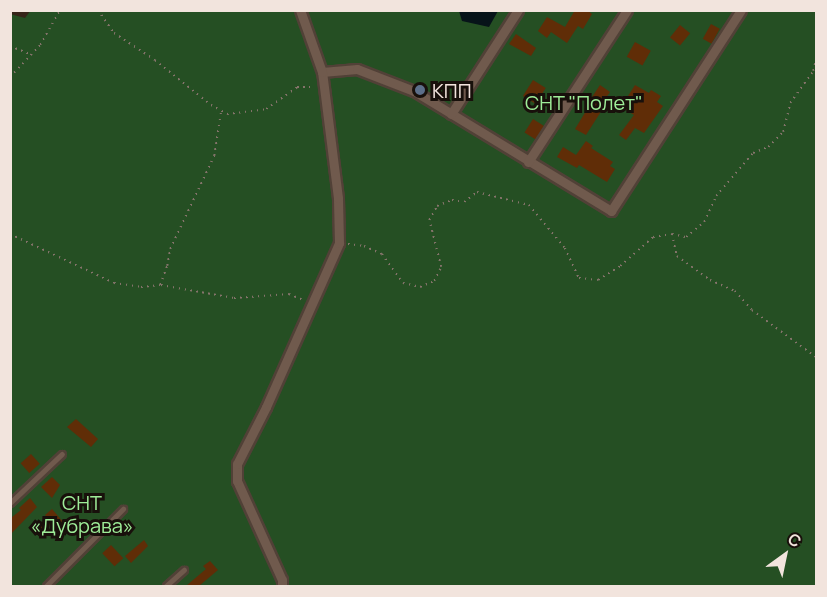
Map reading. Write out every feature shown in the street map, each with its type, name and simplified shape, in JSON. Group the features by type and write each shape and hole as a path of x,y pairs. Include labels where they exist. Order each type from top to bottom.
{"street":[{"path":"282,586 282,580 237,481 237,464 266,407 339,243 338,198 322,72 300,10"},
{"path":"451,114 518,10"},
{"path":"528,162 627,10"},
{"path":"322,72 357,69 414,91 611,211 741,10"}],"lane":[{"path":"10,504 62,454"},
{"path":"46,586 123,509"},
{"path":"166,586 184,570"}],"path":[{"path":"10,77 40,45 60,10"},
{"path":"98,10 114,33 155,60 227,114 266,109 297,87 324,88"},
{"path":"10,46 32,55"},
{"path":"339,243 364,246 382,254 403,283 420,287 434,281 441,267 429,220 437,206 452,200 464,202 477,192 529,205 565,248 579,278 598,280 620,267 653,237 672,234 686,237 704,222 716,196 753,153 768,147 783,132 790,103 813,71 816,59"},
{"path":"160,285 170,249 214,156 221,111"},
{"path":"10,234 114,284 141,287 160,285 234,298 288,294 311,303"},
{"path":"672,234 676,256 710,280 735,291 752,309 816,357"}],"green space":[{"path":"31,10 816,11 816,586 11,586 10,14 25,18"}],"shaded area":[{"path":"459,10 498,11 489,27 462,21"}],"building":[{"path":"575,10 587,10 592,14 583,29 578,26 567,43 551,32 547,38 538,31 547,17 565,27"},
{"path":"711,24 720,29 712,44 703,39"},
{"path":"680,25 690,33 680,46 670,37"},
{"path":"516,34 536,48 531,56 509,44"},
{"path":"635,42 651,51 643,66 627,57"},
{"path":"533,80 546,88 536,104 523,96"},
{"path":"600,85 610,92 599,108 602,110 586,135 575,129 586,111 584,109"},
{"path":"635,85 649,93 651,90 661,96 657,102 663,106 644,133 635,128 626,140 619,135 634,115 621,107"},
{"path":"533,119 544,126 536,139 525,133"},
{"path":"586,141 593,146 591,148 613,162 610,166 615,169 607,182 579,165 577,168 557,157 563,147 576,155"},
{"path":"76,419 98,439 91,447 67,427"},
{"path":"31,454 40,464 29,473 21,463"},
{"path":"52,477 60,485 52,498 41,487"},
{"path":"30,498 37,507 10,535 10,516 12,517 21,510 19,508"},
{"path":"52,509 64,523 56,530 51,524 39,535 34,530 48,518 45,515"},
{"path":"144,540 148,546 131,563 125,556"},
{"path":"111,545 123,558 114,566 102,553"},
{"path":"210,561 218,570 199,586 186,586 206,569 203,566"}],"place":[{"name":"КПП","path":"420,90"}],"park label":[{"name":"СНТ \"Полет\"","path":"584,102"},
{"name":"СНТ «Дубрава»","path":"82,514"}]}
